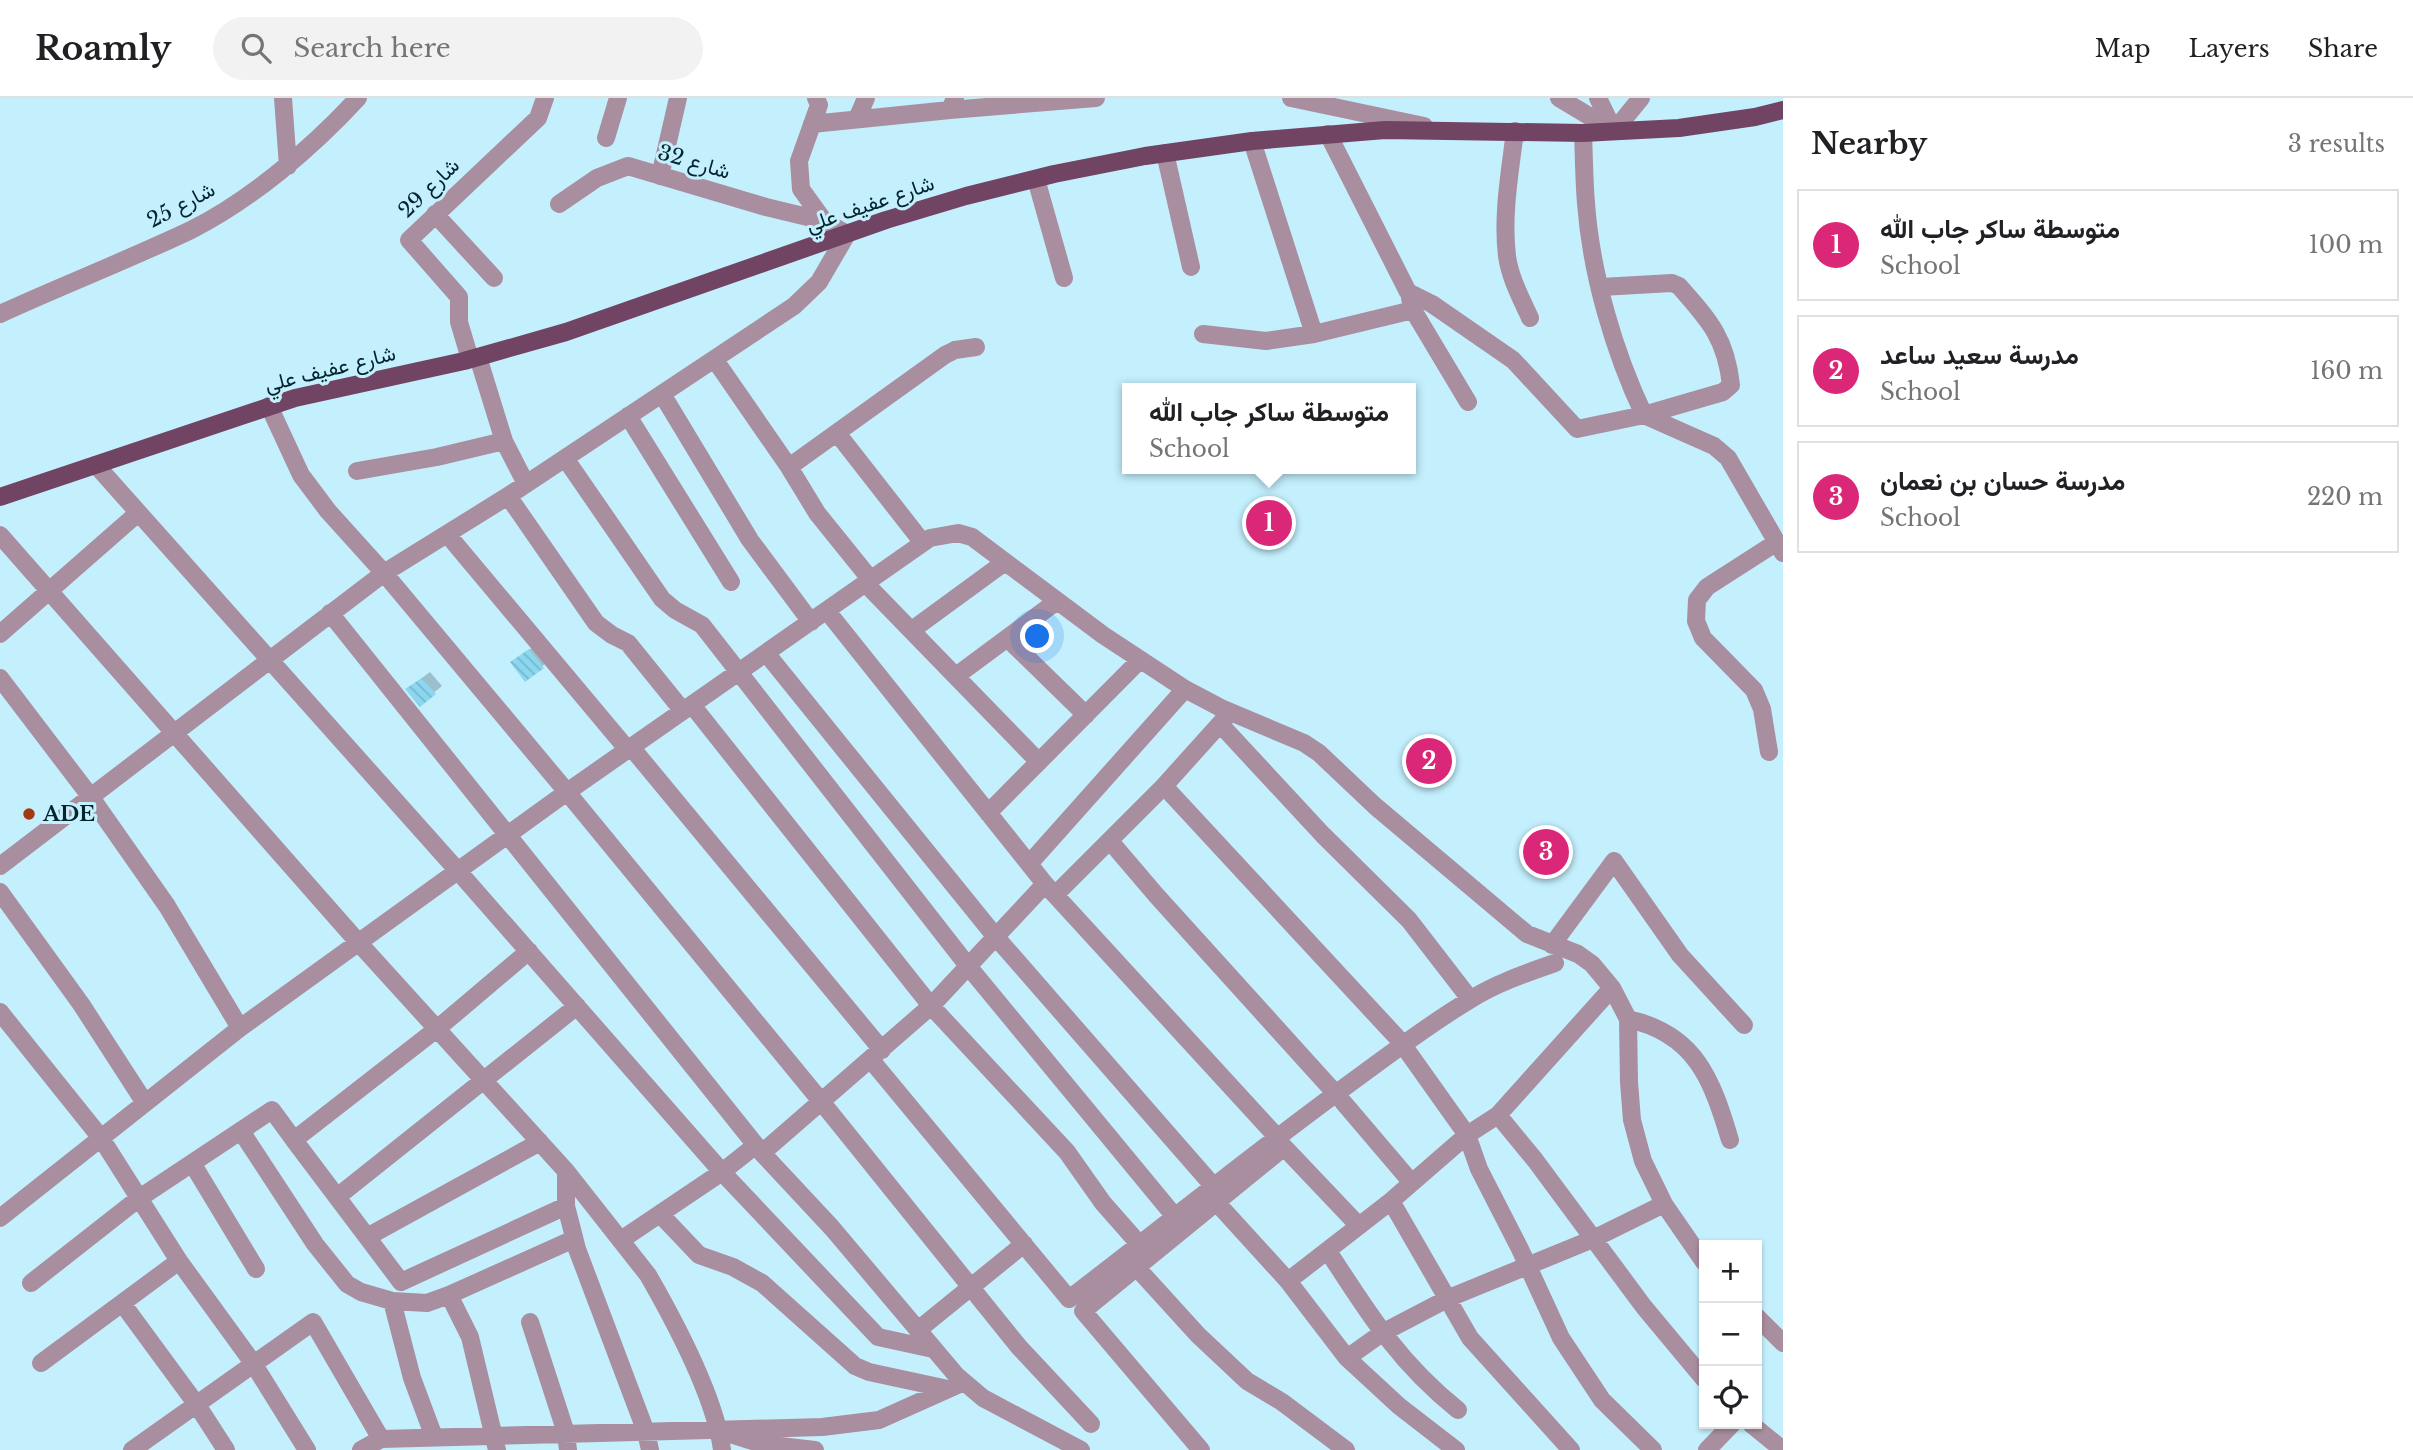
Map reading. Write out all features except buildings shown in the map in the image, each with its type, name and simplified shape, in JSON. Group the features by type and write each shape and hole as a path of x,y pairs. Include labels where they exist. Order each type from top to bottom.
{"main road":[{"name":"شارع عفيف علي","path":"0,497 295,398 474,358 566,332 847,234 966,196 1036,179 1165,153 1252,141 1385,130 1583,133 1679,128 1755,117 1783,110"}],"street":[{"path":"283,98 288,166"},
{"name":"شارع 25","path":"0,314 193,229 288,166 330,130 359,98"},
{"name":"شارع 29","path":"474,358 459,322 459,297 409,240 538,118 545,98"},
{"path":"606,138 618,98"},
{"path":"660,176 678,98"},
{"path":"0,866 384,573 508,496 794,306 819,282 847,234 824,220 802,189 799,161 819,105 816,98"},
{"path":"857,119 866,98"},
{"path":"812,124 952,104 1096,98"},
{"path":"1291,98 1443,130"},
{"path":"1559,98 1614,131"},
{"path":"1598,98 1614,131"},
{"path":"1614,131 1641,98"},
{"path":"1515,131 1506,220 1507,257 1511,276 1530,318"},
{"path":"1583,133 1586,203 1593,254 1631,388 1644,415 1714,446 1728,458 1780,547 1707,587 1697,600 1696,621 1703,638 1754,690 1762,709 1769,752"},
{"path":"1328,134 1408,292 1413,310 1468,402"},
{"path":"1252,141 1314,334"},
{"path":"1165,153 1191,267"},
{"name":"شارع 32","path":"559,204 597,178 628,166 766,207 824,220"},
{"path":"1036,179 1064,278"},
{"path":"435,214 494,278"},
{"path":"1408,292 1432,304 1513,360 1577,429 1644,415 1723,392 1731,385 1720,338 1679,286 1672,283 1601,287"},
{"path":"1203,334 1266,341 1314,334 1413,310"},
{"path":"789,467 945,355 955,350 976,347"},
{"path":"474,358 504,441 526,484"},
{"path":"715,360 789,467 817,513 868,582 1039,762"},
{"path":"662,394 750,540 811,622"},
{"path":"270,406 301,475 328,511 384,573 567,792 1019,1347 1091,1424"},
{"path":"628,416 731,582"},
{"path":"837,433 923,543"},
{"path":"357,471 437,457 504,441"},
{"path":"565,458 662,599 702,625 968,966 1175,1218"},
{"path":"96,465 722,1172 878,1337 933,1349"},
{"path":"508,496 596,622 628,643 688,708 931,1006 1067,1152 1103,1203 1140,1245"},
{"path":"0,634 138,513"},
{"path":"0,1218 240,1028 567,792 930,538 958,533 972,537 1057,601 1225,718 1323,835 1409,920 1470,999"},
{"path":"447,534 630,749 877,1055 1069,1299 1175,1218 1216,1196"},
{"path":"0,535 358,942 566,1171 621,1240 648,1275 680,1336 719,1430 722,1450"},
{"path":"912,629 1005,562"},
{"path":"956,676 1057,601"},
{"path":"827,611 1050,890 1359,1226"},
{"path":"330,613 759,1149 832,1228 918,1330 956,1386"},
{"path":"1007,638 1086,715"},
{"path":"766,653 995,936 1288,1281 1347,1358 1399,1405 1456,1450"},
{"path":"988,813 1140,660"},
{"path":"0,678 90,796 167,906 240,1028"},
{"path":"1029,864 1185,690"},
{"path":"621,1240 759,1149 877,1055 931,1006 995,936 1110,841 1225,718"},
{"path":"1225,718 1286,734 1319,753 1375,806 1527,934 1559,952 1592,964 1612,988 1628,1019 1632,1120 1643,1161 1664,1204 1699,1255"},
{"path":"1164,786 1406,1048 1467,1135 1479,1169 1528,1265 1561,1338 1602,1400 1653,1450"},
{"path":"1110,841 1412,1183"},
{"path":"1406,1048 1460,1017 1531,984 1559,952 1614,861 1680,955 1744,1025"},
{"path":"0,892 81,1004 145,1103"},
{"path":"294,1140 438,1028 529,951"},
{"path":"1201,1450 1083,1311 1137,1268 1216,1196 1281,1142 1470,999 1530,971 1559,952"},
{"path":"1288,1281 1391,1201 1467,1135 1498,1115 1612,988"},
{"path":"337,1197 577,1006"},
{"path":"0,1012 101,1138 179,1261 253,1363 307,1450"},
{"path":"1628,1019 1647,1023 1675,1038 1698,1060 1715,1091 1730,1140"},
{"path":"31,1283 138,1199 272,1110 401,1282 566,1206"},
{"path":"1498,1115 1535,1160 1644,1307 1699,1373"},
{"path":"241,1130 315,1244 347,1284 361,1292 392,1301 427,1303 575,1239"},
{"path":"367,1237 540,1142"},
{"path":"192,1163 256,1269"},
{"path":"566,1171 566,1206 575,1239 646,1432 649,1450"},
{"path":"1391,1201 1470,1338 1571,1450"},
{"path":"1347,1358 1382,1333 1449,1298 1593,1239 1664,1204"},
{"path":"660,1214 699,1255 740,1270 762,1283 855,1366 869,1372 956,1386 1081,1450"},
{"path":"918,1330 1024,1244"},
{"path":"1328,1251 1382,1333 1430,1388 1458,1410"},
{"path":"41,1363 179,1261"},
{"path":"1137,1268 1198,1335 1247,1381 1282,1402 1346,1450"},
{"path":"449,1295 470,1337 495,1443"},
{"path":"392,1301 412,1378 434,1437"},
{"path":"122,1303 197,1405 226,1450"},
{"path":"132,1450 313,1322 381,1438"},
{"path":"530,1322 567,1442"},
{"path":"1762,1322 1783,1343"},
{"path":"361,1450 381,1438 434,1437 495,1443 567,1442 646,1432 822,1427 879,1420 956,1386"},
{"path":"1707,1450 1727,1429"},
{"path":"1757,1429 1783,1450"},
{"path":"719,1430 762,1444 815,1450"}],"place":[{"name":"متوسطة ساكر جاب الله","path":"1269,523"},
{"name":"مدرسة سعيد ساعد","path":"1429,761"},
{"name":"ADE","path":"29,814"},
{"name":"مدرسة حسان بن نعمان","path":"1546,852"}]}
